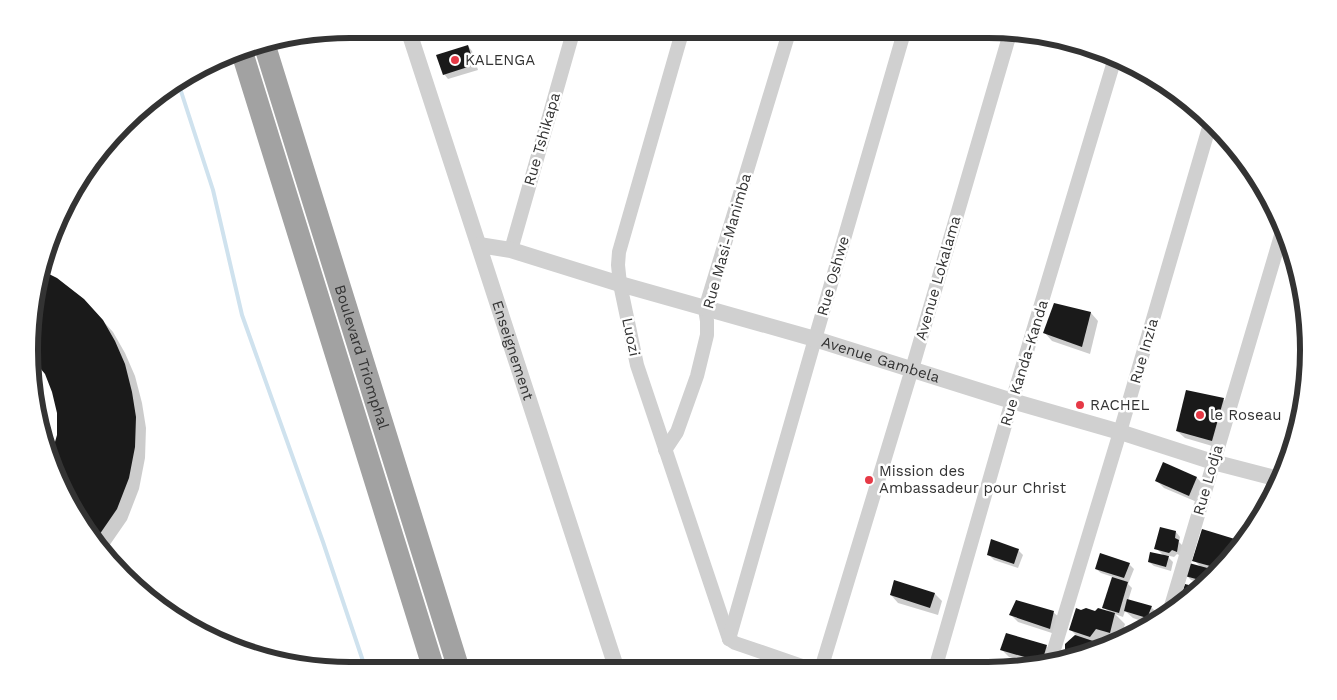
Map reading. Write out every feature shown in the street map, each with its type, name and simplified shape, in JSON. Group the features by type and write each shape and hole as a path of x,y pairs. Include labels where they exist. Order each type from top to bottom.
{"highway":[{"name":"Boulevard Triomphal","path":"266,49 457,662"},
{"name":"Boulevard Triomphal","path":"243,56 432,662"}],"street":[{"name":"Enseignement","path":"411,38 614,662"},
{"name":"Rue Tshikapa","path":"511,250 571,38"},
{"name":"Luozi","path":"680,38 619,252 618,265 620,284 637,365 729,639"},
{"name":"Rue Masi-Manimba","path":"664,450 677,432 697,376 707,335 705,309 787,38"},
{"name":"Rue Oshwe","path":"729,639 903,38"},
{"name":"Avenue Lokalama","path":"823,662 912,369 1009,38"},
{"name":"Rue Kanda-Kanda","path":"937,662 1012,401 1113,64"},
{"name":"Rue Inzia","path":"1052,655 1208,129"},
{"name":"Rue Lodja","path":"1172,601 1280,240"},
{"name":"Avenue Gambela","path":"479,245 511,250 705,309 815,339 1213,462 1272,477"},
{"path":"729,639 735,643 791,662"}],"building":[{"name":"KALENGA","path":"468,45 474,65 443,75 436,55"},
{"path":"47,273 57,278 84,299 103,320 125,364 132,392 136,417 135,447 129,478 117,509 99,536 79,506 61,470 54,450 57,435 57,413 45,374 38,366 38,330"},
{"path":"1054,303 1091,312 1082,347 1043,333"},
{"name":"le Roseau","path":"1186,390 1224,398 1212,441 1176,431"},
{"path":"1163,462 1197,477 1189,496 1155,481"},
{"path":"1160,527 1176,531 1175,538 1179,540 1177,552 1172,550 1169,553 1154,549"},
{"path":"1202,529 1236,539 1212,567 1192,561"},
{"path":"991,539 1019,549 1014,564 987,555"},
{"path":"1150,552 1169,556 1166,567 1148,562"},
{"path":"1100,553 1130,563 1124,578 1095,569"},
{"path":"1189,563 1210,569 1199,580 1185,576"},
{"path":"1112,577 1128,582 1119,613 1102,608"},
{"path":"894,580 935,593 930,608 890,595"},
{"path":"1185,584 1192,586 1182,594"},
{"path":"1127,599 1152,606 1147,618 1124,611"},
{"path":"1016,600 1054,611 1050,629 1009,615"},
{"path":"1076,608 1081,610 1086,608 1095,611 1098,608 1115,613 1110,633 1096,629 1090,637 1069,630"},
{"path":"1006,633 1047,645 1044,657 1032,659 1000,650"},
{"path":"1075,635 1096,642 1065,653 1065,644"}],"waterway":[{"path":"180,88 213,190 242,315 323,542 363,662"}],"place":[{"name":"KALENGA","path":"455,60"},
{"name":"RACHEL","path":"1080,405"},
{"name":"le Roseau","path":"1200,415"},
{"name":"Mission des Ambassadeur pour Christ","path":"869,480"}]}
